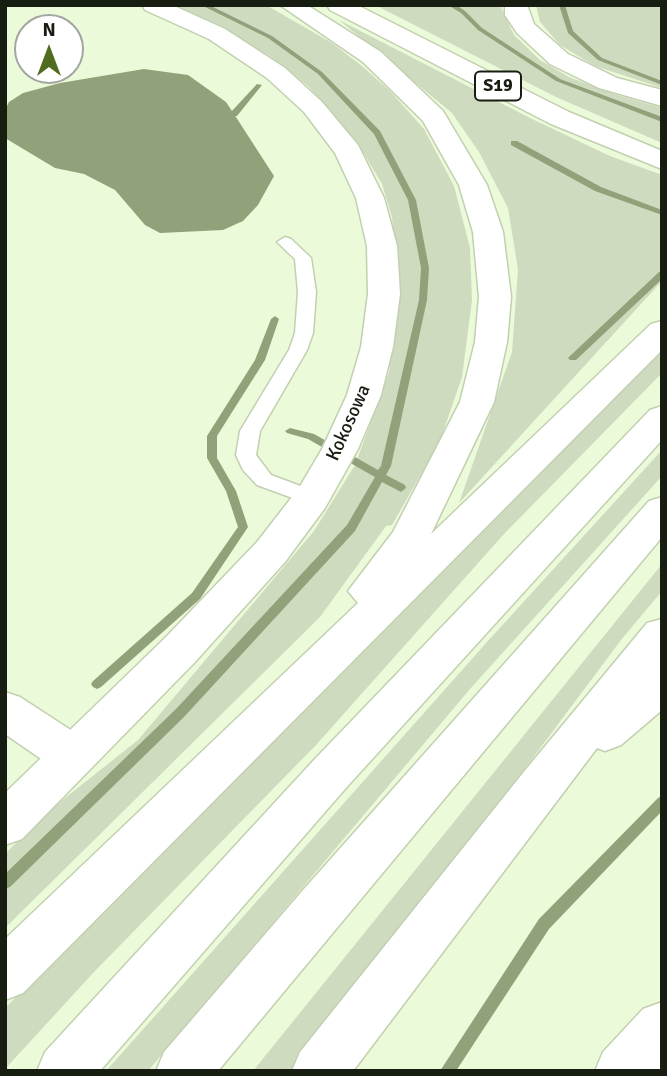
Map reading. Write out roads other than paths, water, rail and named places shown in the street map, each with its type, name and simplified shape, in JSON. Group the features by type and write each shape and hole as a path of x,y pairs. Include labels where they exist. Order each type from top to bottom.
{"main road":[{"name":"Kokosowa","path":"5,824 229,601 271,552 312,498 352,425 377,347 385,274 377,218 348,151 305,98 242,49 206,28 153,5"},
{"path":"291,5 372,57 434,117 455,149 473,186 488,232 495,283 491,342 470,420 407,542 355,607 316,672"},
{"name":"S19","path":"338,5 382,24 560,118 662,161"},
{"path":"516,5 525,28 559,59 608,83 662,97"},
{"path":"5,975 662,331"},
{"path":"64,1071 329,775 662,418"},
{"path":"184,1071 329,896 662,512"},
{"path":"319,1071 539,787 662,635"},
{"path":"539,787 662,684"},
{"path":"5,710 73,756"},
{"path":"622,1071 662,1028"}],"lane":[{"path":"285,242 303,258 307,292 304,332 298,350 250,431 245,447 250,464 264,480 312,498"}],"waterway":[{"path":"204,5 270,37 320,73 377,133 412,200 425,268 423,300 386,466 380,476"},
{"path":"451,5 463,12 480,29 558,80 662,120"},
{"path":"562,5 570,32 600,59 662,83"},
{"path":"234,114 259,85"},
{"path":"514,143 598,189 662,213"},
{"path":"573,358 662,274"},
{"path":"97,684 196,596 243,527 231,491 212,458 212,436 260,360 275,319"},
{"path":"290,431 311,436 380,476"},
{"path":"5,883 180,713 351,528 380,476"},
{"path":"380,476 401,488"},
{"path":"447,1071 544,924 662,802"}]}
